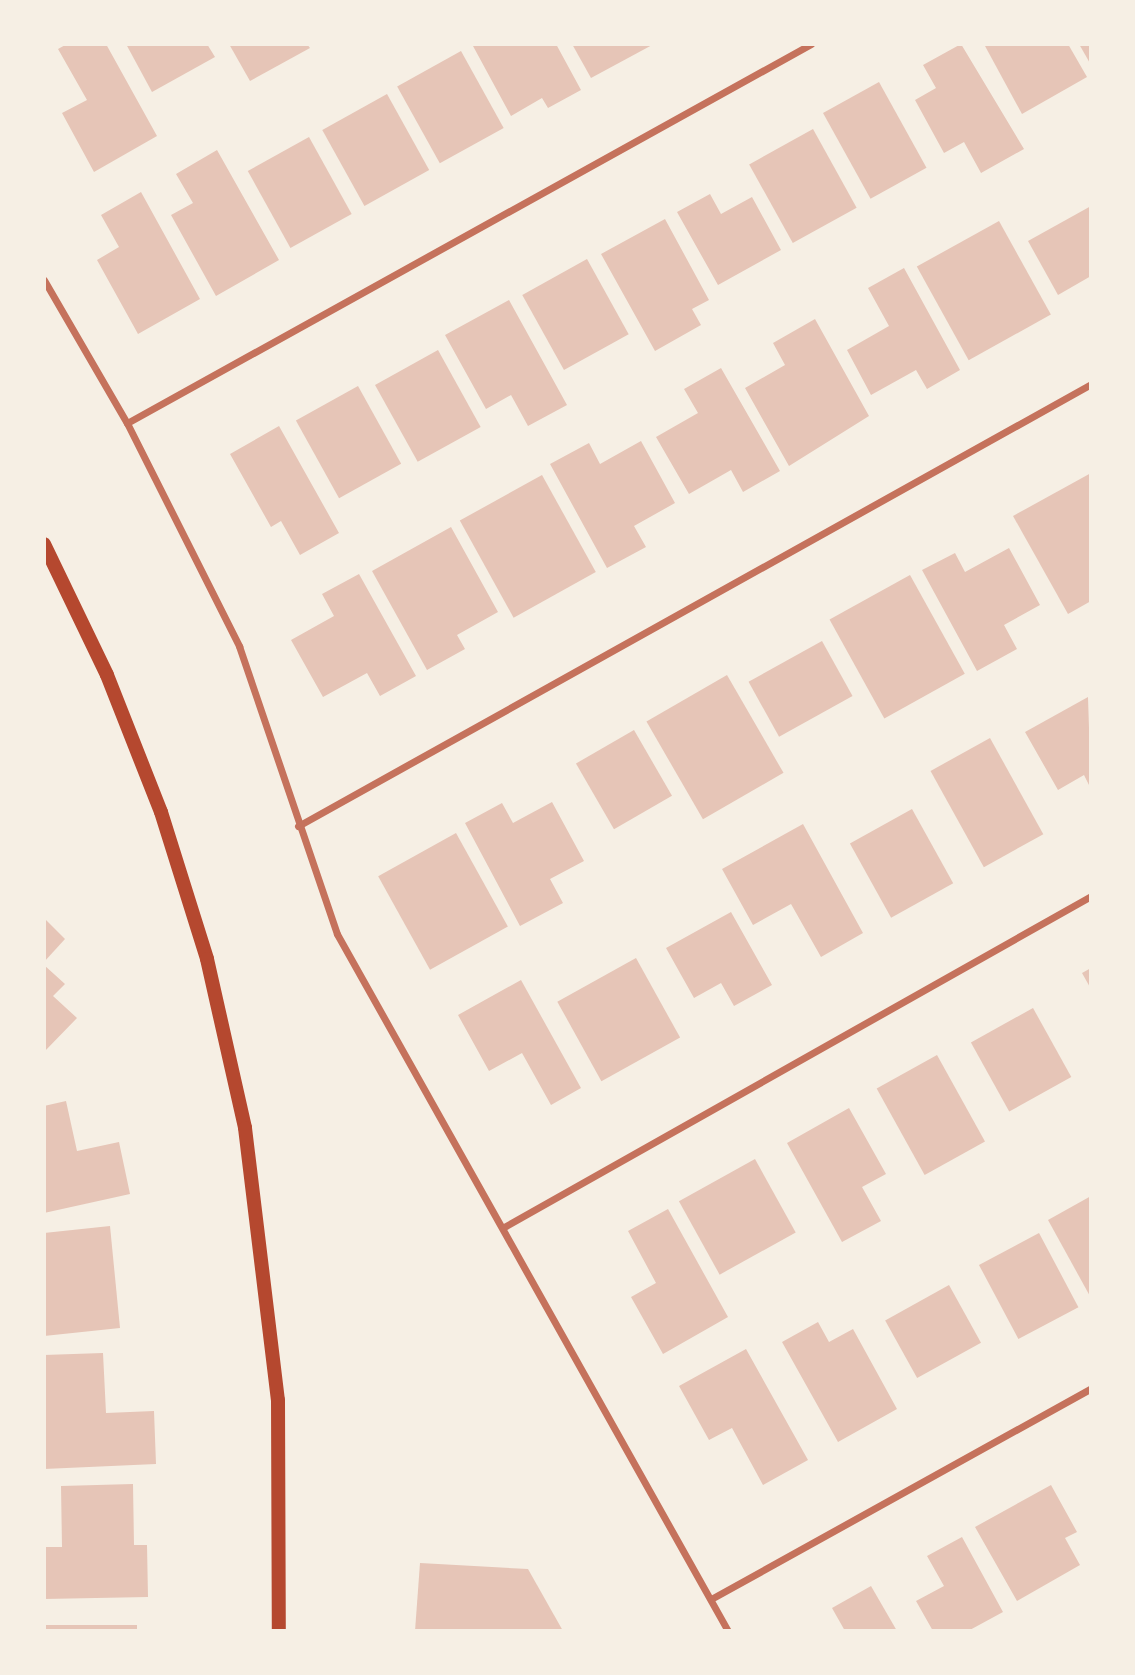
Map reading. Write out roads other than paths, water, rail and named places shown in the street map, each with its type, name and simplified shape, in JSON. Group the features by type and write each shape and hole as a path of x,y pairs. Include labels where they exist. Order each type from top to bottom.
{"main road":[{"path":"44,544 107,676 161,812 207,959 237,1091 259,1214 278,1400 279,1631"}],"street":[{"path":"127,423 811,44"},
{"path":"44,280 127,423 239,646 298,826 337,934 504,1227 728,1631"},
{"path":"298,826 1091,384"},
{"path":"504,1227 1091,897"},
{"path":"711,1599 1091,1388"}]}
